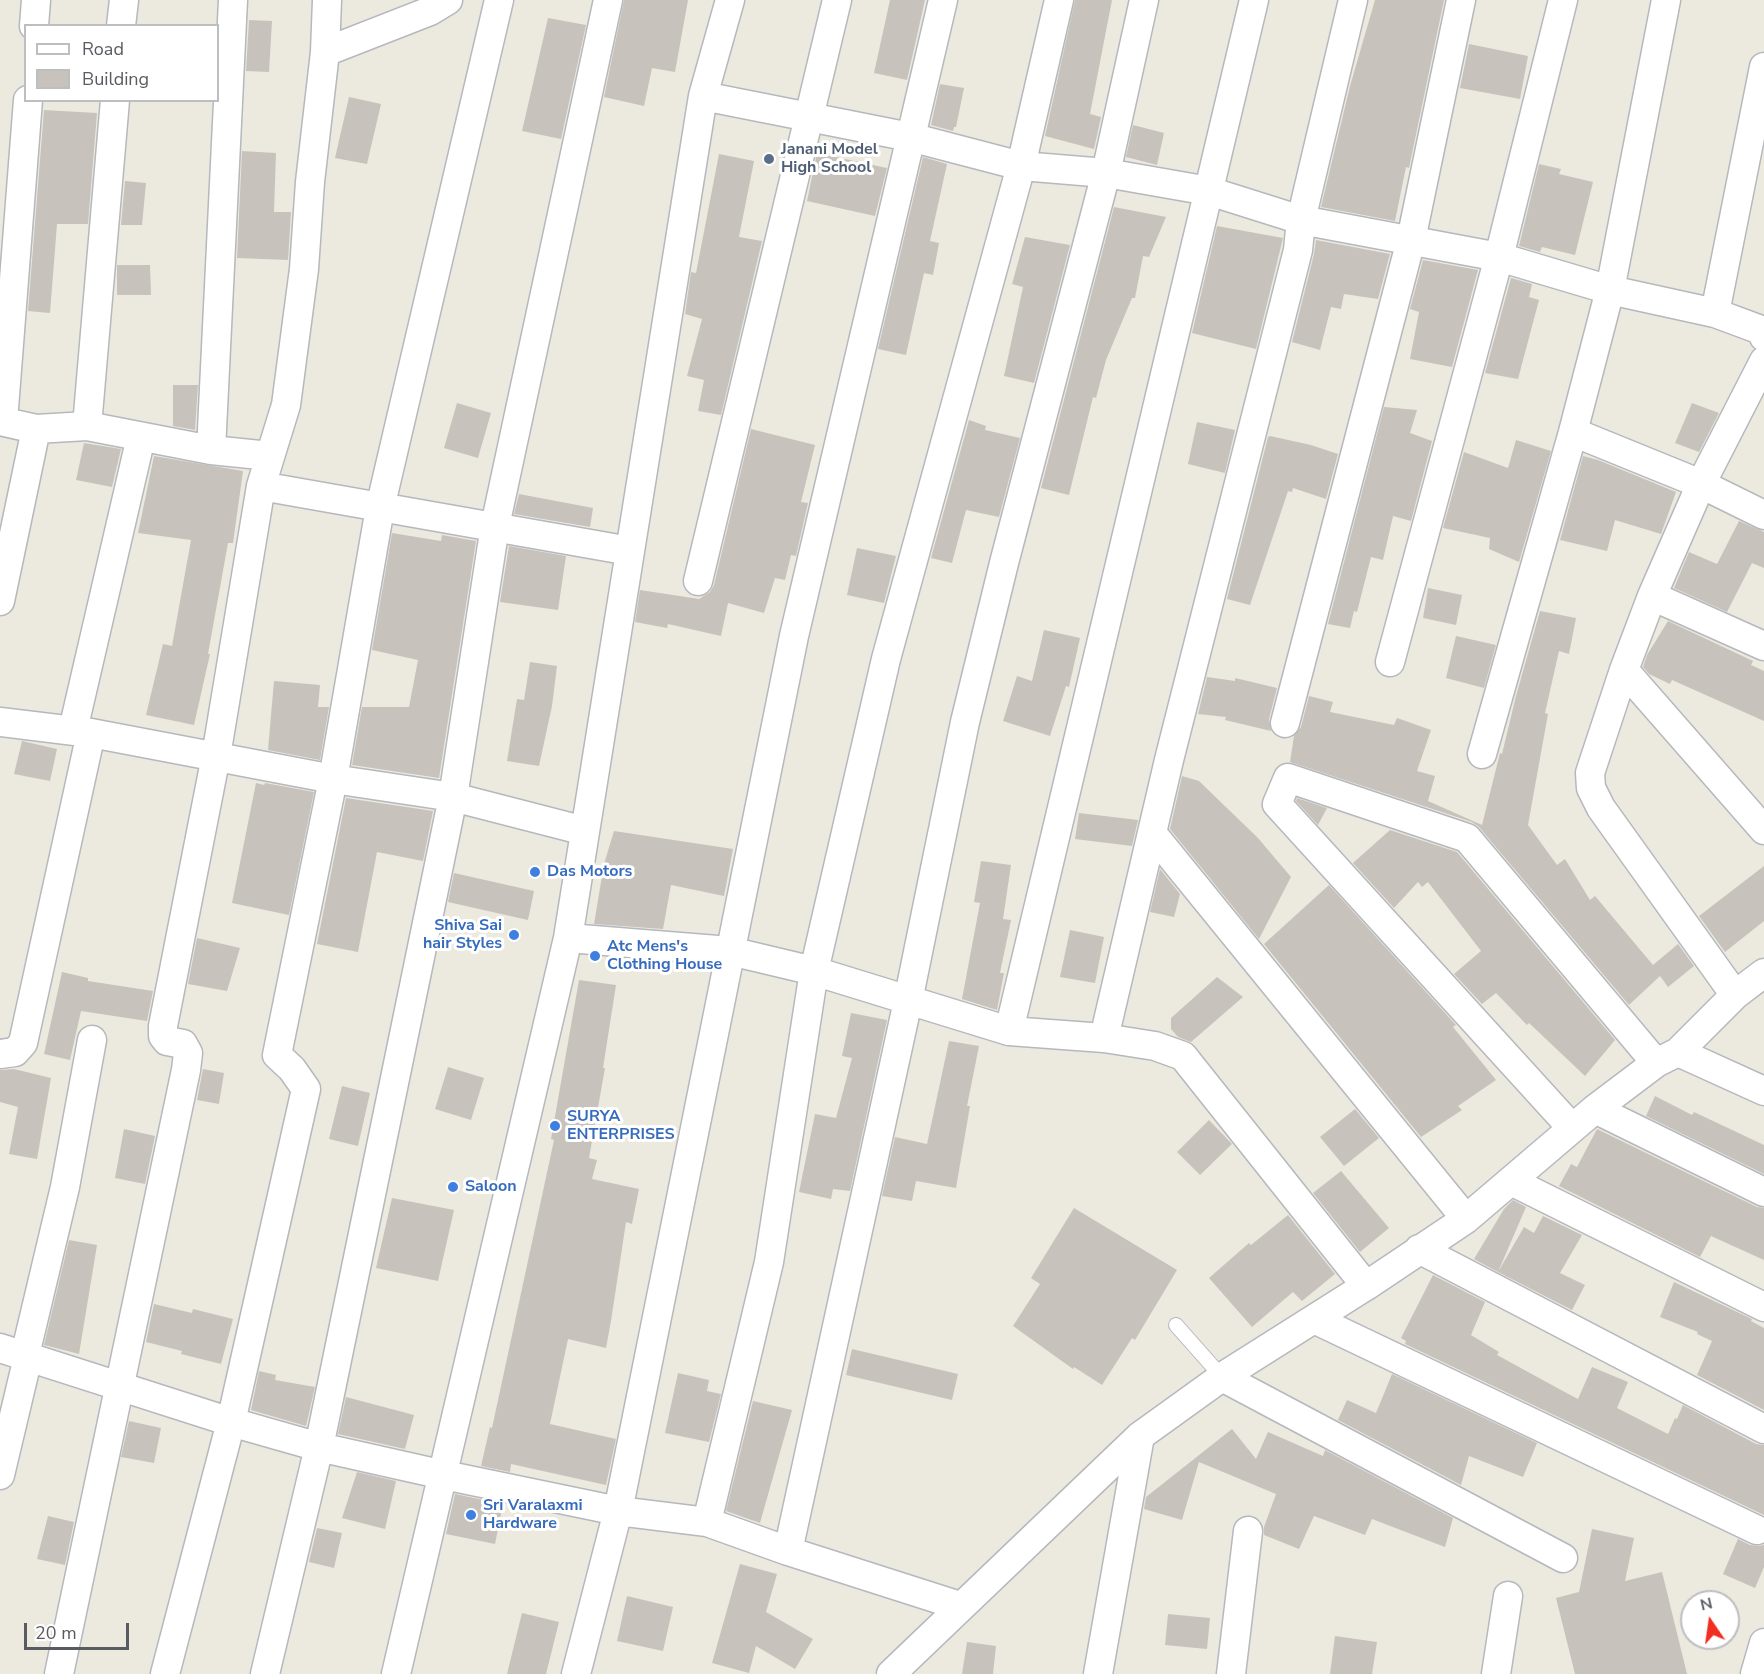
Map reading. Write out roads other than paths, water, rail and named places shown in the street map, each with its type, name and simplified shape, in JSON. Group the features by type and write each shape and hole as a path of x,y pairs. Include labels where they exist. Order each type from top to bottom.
{"street":[{"path":"34,24 36,0"},
{"path":"121,24 124,0"},
{"path":"212,450 233,0"},
{"path":"59,1674 186,1070 188,1053 183,1044 167,1041 163,1036 163,1026 216,756 261,486 286,405 304,269 310,182 325,52 327,0"},
{"path":"165,1674 231,1422 306,1089 292,1069 277,1055 333,779 380,508 499,0"},
{"path":"265,1674 319,1446 453,797 495,526 608,0"},
{"path":"396,1674 568,938 703,96 730,0"},
{"path":"698,581 837,0"},
{"path":"576,1674 618,1511 794,636 943,0"},
{"path":"707,1522 769,1262 813,972 886,659 1021,166 1059,0"},
{"path":"788,1551 908,1001 970,699 1106,173 1144,0"},
{"path":"1009,1031 1254,0"},
{"path":"1104,1038 1152,833 1298,250 1301,220 1353,0"},
{"path":"1285,723 1411,240 1461,0"},
{"path":"1390,662 1499,257 1563,0"},
{"path":"1482,754 1573,432 1610,291 1666,0"},
{"path":"325,52 436,4"},
{"path":"1715,313 1764,67"},
{"path":"703,96 910,137 1021,166 1106,173 1209,191 1301,220 1499,257 1610,291 1715,313 1761,330 1764,337"},
{"path":"28,102 2,421 36,429 87,426 212,450 270,456"},
{"path":"87,426 115,102"},
{"path":"1735,995 1601,808 1591,788 1590,773 1624,670 1652,596 1701,484 1764,361"},
{"path":"0,601 36,429"},
{"path":"1573,432 1701,484 1764,515"},
{"path":"0,1054 15,1052 23,1043 141,437"},
{"path":"261,486 630,551"},
{"path":"1652,596 1764,646"},
{"path":"1624,670 1764,830"},
{"path":"0,722 82,732 333,779 453,797 585,831"},
{"path":"1572,1128 1277,804 1288,778 1467,838 1667,1058 1764,1091"},
{"path":"1152,833 1466,1219"},
{"path":"568,938 730,951 813,972 1009,1031 1104,1038 1155,1046 1183,1056 1366,1286"},
{"path":"891,1674 1140,1436 1222,1377 1366,1286 1466,1219 1595,1109 1667,1058 1735,995 1764,973"},
{"path":"0,1475 17,1353 65,1186 92,1040"},
{"path":"1595,1109 1764,1192"},
{"path":"1512,1181 1764,1307"},
{"path":"1419,1249 1764,1429"},
{"path":"1314,1319 1756,1530"},
{"path":"17,1353 231,1422 319,1446 618,1511 707,1522 788,1551 960,1606"},
{"path":"1222,1377 1563,1558"},
{"path":"1098,1674 1140,1436"},
{"path":"1231,1674 1248,1531"},
{"path":"1496,1674 1508,1596"},
{"path":"1755,1674 1764,1643"}],"lane":[{"path":"1176,1325 1222,1377"}],"place":[{"name":"Janani Model High School","path":"769,159"},
{"name":"Das Motors","path":"535,872"},
{"name":"Shiva Sai hair Styles","path":"514,935"},
{"name":"Atc Mens's Clothing House","path":"595,956"},
{"name":"SURYA ENTERPRISES","path":"555,1126"},
{"name":"Saloon","path":"453,1187"},
{"name":"Sri Varalaxmi Hardware","path":"471,1515"}]}
